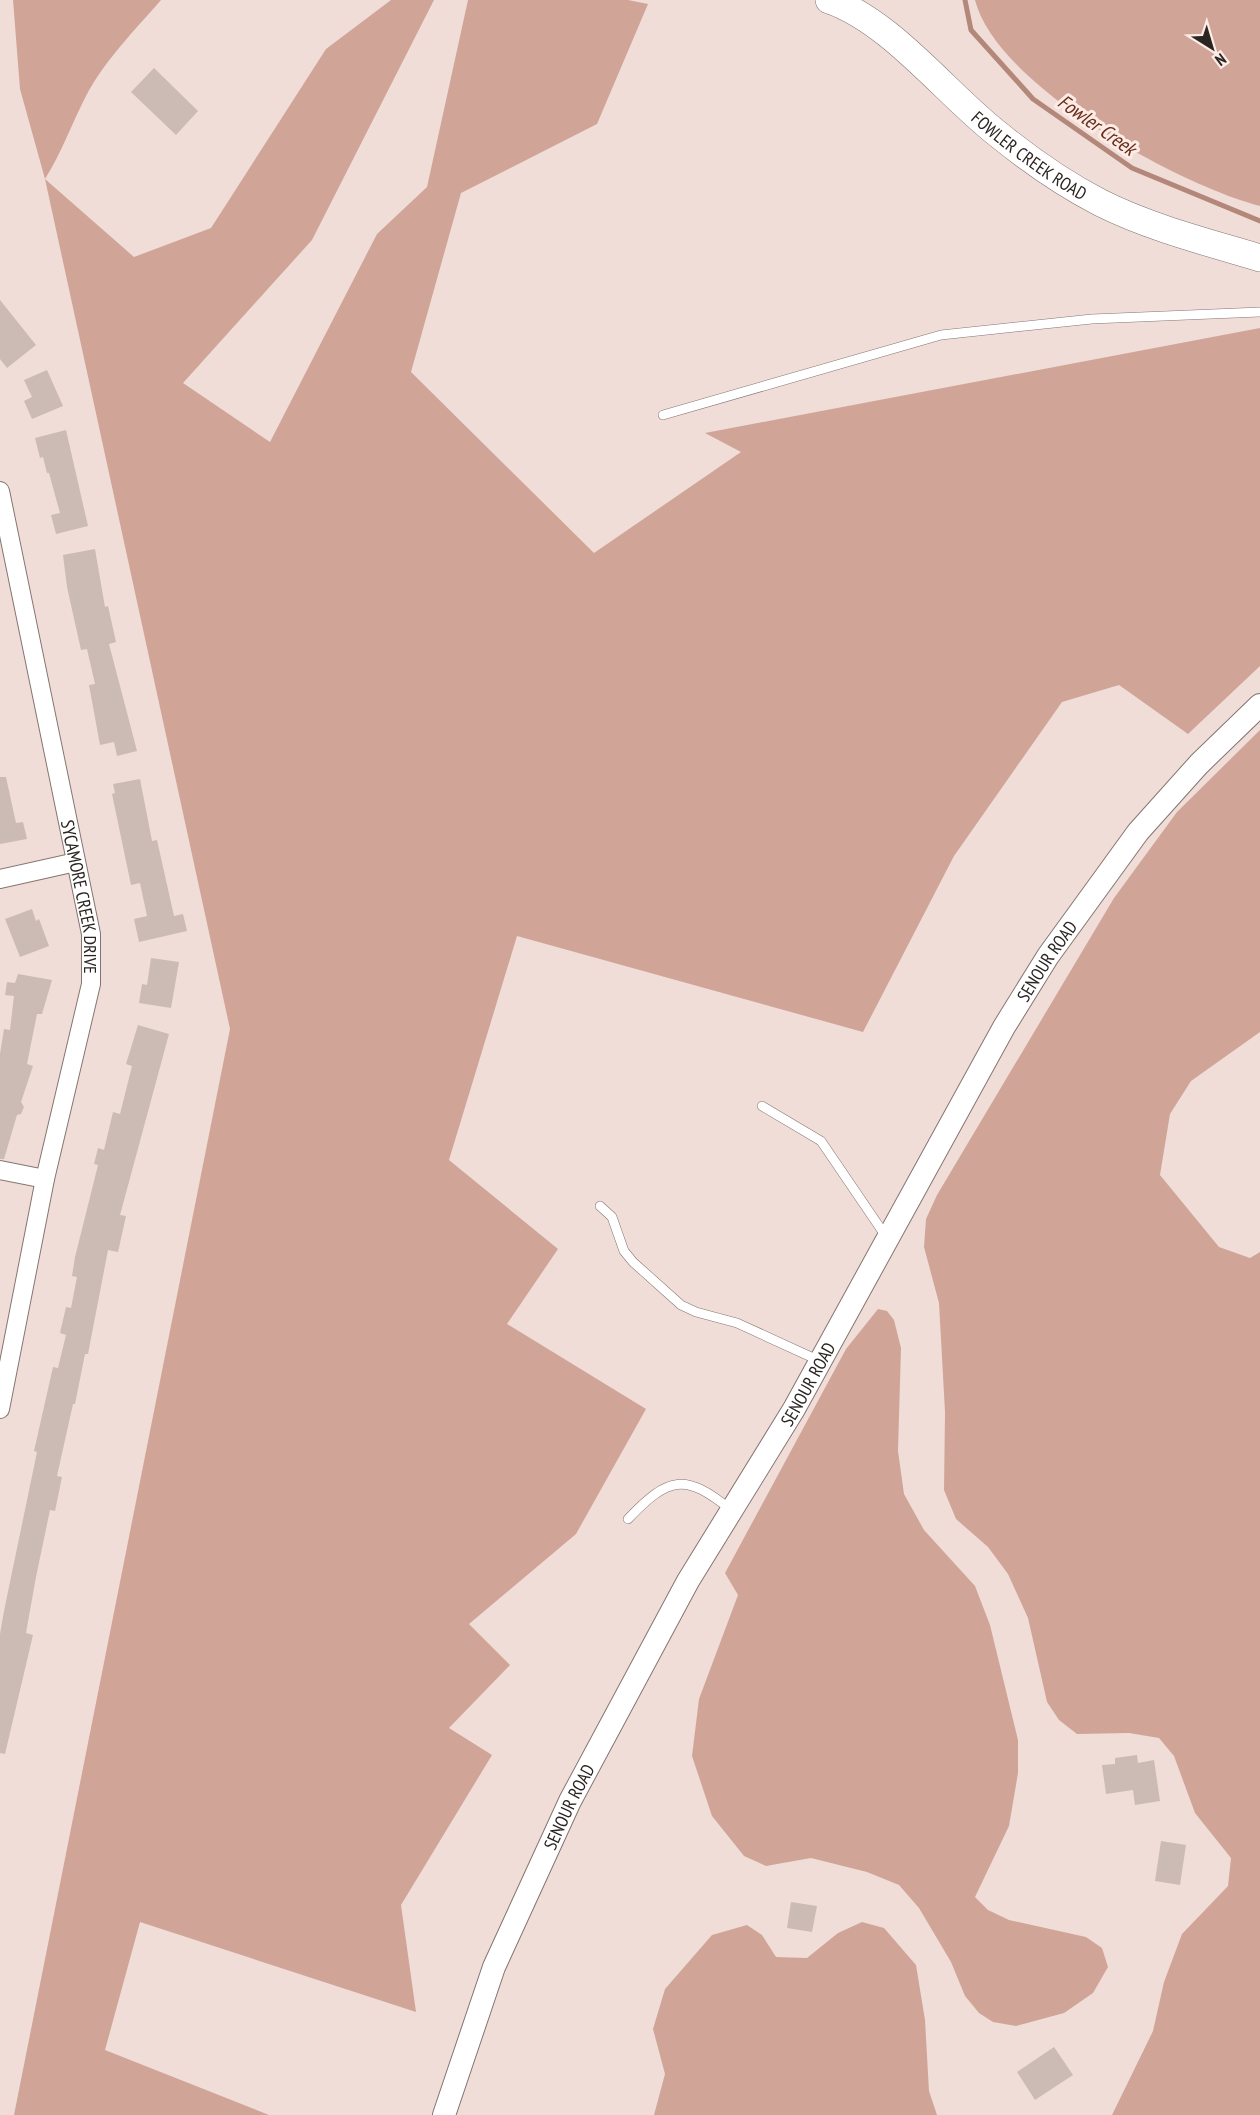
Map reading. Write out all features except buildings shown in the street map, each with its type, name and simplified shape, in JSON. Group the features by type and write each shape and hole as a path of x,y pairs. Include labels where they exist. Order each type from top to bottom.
{"main road":[{"name":"FOWLER CREEK ROAD","path":"829,0 859,15 886,34 997,134 1053,176 1102,204 1164,229 1260,258"}],"street":[{"name":"SYCAMORE CREEK DRIVE","path":"0,491 91,934 91,984 45,1179 0,1408"},
{"name":"SENOUR ROAD","path":"444,2115 494,1967 565,1811 687,1581 820,1361 1004,1027 1048,956 1138,832 1199,764 1260,705"},
{"path":"0,879 76,862"},
{"path":"0,1170 45,1179"}],"lane":[{"path":"663,415 941,335 1092,319 1260,312"},
{"path":"762,1106 821,1141 888,1240"},
{"path":"600,1206 612,1217 624,1251 633,1262 681,1305 696,1312 737,1323 820,1361"},
{"path":"628,1519 646,1500 677,1484 690,1483 709,1492 731,1510"}],"shaded area":[{"path":"13,0 161,0 102,70 81,106 45,179 20,89"},
{"path":"391,0 434,0 312,240 183,383 270,442 377,234 427,187 468,0 628,0 648,4 597,124 461,193 411,372 594,553 741,452 705,433 1260,328 1260,666 1188,734 1119,685 1062,702 954,856 863,1032 517,936 449,1160 558,1249 507,1324 646,1409 576,1534 469,1624 510,1665 449,1728 492,1755 401,1905 416,2012 140,1922 105,2050 269,2115 14,2115 230,1029 45,179 134,257 211,228 326,49"},
{"path":"975,0 1260,0 1260,206 1226,195 1140,154 1095,127 1053,97 1017,65 990,32"},
{"path":"1260,730 1260,1032 1191,1081 1170,1114 1160,1175 1219,1247 1250,1258 1260,1252 1260,2115 1112,2115 1153,2031 1164,1982 1182,1934 1228,1886 1231,1858 1195,1813 1174,1756 1159,1738 1129,1733 1077,1734 1059,1720 1047,1702 1028,1618 1008,1574 988,1547 956,1519 944,1490 945,1412 939,1303 924,1247 926,1219 937,1195 1114,898 1177,812"},
{"path":"878,1309 887,1311 894,1320 901,1348 898,1451 904,1494 924,1530 975,1586 990,1625 1018,1740 1018,1773 1009,1826 975,1897 988,1910 1009,1920 1086,1937 1102,1948 1108,1967 1093,1993 1064,2013 1016,2026 993,2022 979,2013 965,1996 951,1962 919,1908 899,1885 867,1872 811,1858 766,1866 744,1856 712,1816 692,1756 699,1699 738,1595 725,1573 846,1349"},
{"path":"862,1922 884,1928 916,1965 925,2020 929,2091 937,2115 654,2115 665,2074 653,2029 665,1989 712,1935 747,1925 762,1935 776,1957 807,1958 838,1933"}],"waterway":[{"name":"Fowler Creek","path":"965,0 971,30 1033,99 1132,168 1260,221"}]}
